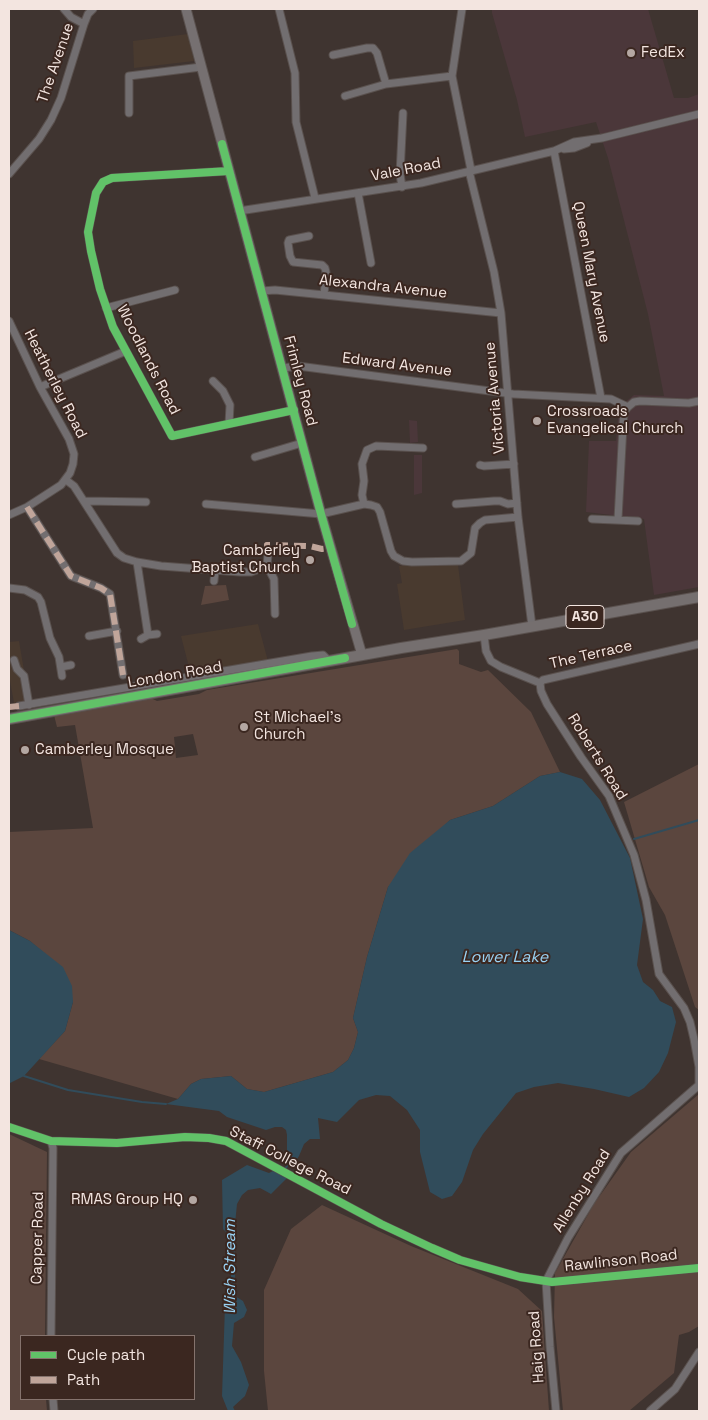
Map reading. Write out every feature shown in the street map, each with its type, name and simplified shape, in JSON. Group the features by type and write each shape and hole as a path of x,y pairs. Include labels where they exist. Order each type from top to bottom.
{"main road":[{"name":"Frimley Road","path":"186,9 321,514 362,655"},
{"name":"London Road","path":"9,719 25,708 330,661 699,598"}],"street":[{"path":"64,9 71,17 84,24"},
{"name":"The Avenue","path":"9,174 26,155 51,120 61,98 84,24 88,14 93,9"},
{"path":"279,9 295,73 296,122 315,198"},
{"name":"Victoria Avenue","path":"462,9 452,76 470,171 494,272 501,313 518,517 532,626"},
{"path":"334,55 373,48 377,53 386,84"},
{"path":"129,113 129,76 201,67"},
{"path":"345,96 386,84 452,76"},
{"path":"402,187 400,174 403,113"},
{"name":"Vale Road","path":"240,211 315,198 402,187 699,114"},
{"name":"Queen Mary Avenue","path":"556,150 601,398"},
{"name":"Woodlands Road","path":"229,171 112,178 103,182 96,193 88,232 93,260 106,308 113,327 172,436 294,410"},
{"path":"358,193 371,263"},
{"path":"309,236 289,240 290,256 293,262 322,265 325,268 324,296"},
{"path":"106,308 175,290"},
{"name":"Alexandra Avenue","path":"262,291 275,290 501,313"},
{"name":"Heatherley Road","path":"9,321 40,387 73,448 73,464 66,480"},
{"path":"40,387 126,351"},
{"name":"Edward Avenue","path":"283,368 298,366 508,393"},
{"path":"213,381 223,391 230,405 228,424"},
{"path":"508,393 601,398 618,401 628,407"},
{"path":"618,520 624,412 634,402 640,401 689,403 699,401"},
{"path":"255,457 302,444"},
{"path":"364,504 362,495 364,481 362,464 367,450 376,446 423,448"},
{"path":"480,465 514,464"},
{"path":"9,515 55,491 66,480 74,486 117,553 124,558 137,562 215,571 246,572 267,566"},
{"path":"456,504 494,500 508,504 517,503"},
{"path":"84,501 146,502"},
{"path":"206,504 321,514 364,504 376,507 380,512 391,551 394,556 402,561 461,561 471,553 475,528 480,523 485,520 518,517"},
{"path":"27,507 72,576 101,588 110,594 123,674"},
{"path":"592,519 638,521"},
{"path":"268,554 267,566 274,579 275,614"},
{"path":"137,562 148,635"},
{"path":"214,581 215,571"},
{"path":"9,588 25,590 38,596 50,638 59,657 62,676"},
{"path":"89,636 117,631"},
{"path":"141,639 148,635 157,634"},
{"name":"The Terrace","path":"484,635 486,651 491,661 501,668 540,683 543,680 699,644"},
{"path":"14,660 17,669 24,676 25,708"},
{"path":"61,667 71,665"},
{"name":"Roberts Road","path":"540,683 541,691 548,704 613,804 634,855 646,900 659,974 684,1008 694,1039"},
{"path":"694,1039 699,1047"},
{"path":"694,1039 699,1067 699,1085"},
{"name":"Allenby Road","path":"546,1281 568,1238 622,1153 699,1085"},
{"name":"Staff College Road","path":"9,1127 51,1141 117,1143 185,1137 226,1141 381,1224 460,1260 489,1269 546,1281"},
{"name":"Capper Road","path":"51,1141 54,1148 51,1335"},
{"name":"Rawlinson Road","path":"546,1281 552,1282 699,1268"},
{"name":"Haig Road","path":"546,1281 556,1411"},
{"path":"650,1411 675,1389 699,1352"}],"shaded area":[{"path":"492,9 648,9 674,98 688,98 699,94 699,587 654,595 644,519 586,512 589,441 616,441 619,407 634,395 664,396 648,314 608,158 596,122 525,137"},
{"path":"188,34 194,61 134,68 133,41"},
{"path":"409,420 417,421 418,442 410,443"},
{"path":"414,455 422,455 422,493 414,495"},
{"path":"411,564 458,565 465,620 404,630 397,584 402,583 399,566"},
{"path":"226,585 229,600 201,605 205,586"},
{"path":"258,624 268,661 191,675 181,636"},
{"path":"19,641 29,700 14,703 9,675 9,642"},
{"path":"457,649 459,651 459,664 481,672 488,670 531,712 560,772 540,776 493,806 450,820 388,887 367,957 353,1018 358,1032 354,1048 348,1060 333,1072 264,1092 247,1089 231,1076 201,1079 191,1084 178,1099 39,1059 65,1031 73,1002 46,955 30,941 9,930 9,832 93,828 75,725 57,727 54,715 151,698 157,701 199,694 207,690","holes":["193,734 198,755 176,758 174,737"]},
{"path":"699,764 699,1010 695,1007 665,915 649,887 624,802"},
{"path":"699,1094 699,1326 679,1335 674,1373 629,1411 563,1411 554,1317 555,1273 594,1204 631,1152"},
{"path":"9,1134 47,1152 45,1335 20,1335 20,1400 46,1400 47,1411 9,1411"},
{"path":"322,1205 411,1246 518,1289 542,1311 549,1411 268,1411 264,1371 264,1290 291,1229"}],"water":[{"name":"Lower Lake","path":"560,772 582,779 600,800 630,858 643,919 637,965 643,982 653,990 660,1001 672,1007 676,1022 668,1053 659,1072 644,1088 629,1097 558,1083 534,1087 516,1093 483,1134 473,1150 462,1182 452,1196 442,1199 430,1192 420,1152 420,1130 407,1110 390,1096 376,1095 359,1100 337,1122 318,1118 320,1139 310,1139 304,1144 292,1167 283,1163 287,1152 287,1135 286,1130 282,1127 266,1130 227,1117 219,1111 166,1104 178,1099 191,1084 201,1079 231,1076 247,1089 264,1092 333,1072 348,1060 354,1048 358,1032 353,1018 367,957 388,887 410,853 450,820 493,806 540,776"},
{"path":"9,930 30,941 63,967 72,986 73,1002 65,1031 24,1076 10,1083 9,1083"},
{"path":"247,1165 269,1173 273,1171 287,1178 271,1194 260,1188 248,1190 242,1195 237,1204 235,1224 235,1296 243,1301 247,1310 244,1317 234,1323 232,1346 241,1362 249,1385 245,1396 233,1407 235,1411 228,1411 222,1396 225,1305 231,1296 231,1237 223,1229 222,1180"}],"waterway":[{"name":"Wish Stream","path":"634,839 699,820"},
{"path":"24,1076 68,1090 166,1104"},
{"name":"Wish Stream","path":"280,1176 288,1164"}],"marked path":[{"path":"27,507 71,576 101,588 110,594 123,675"},
{"path":"268,554 267,545 331,548"},
{"path":"9,707 19,706"}],"cycle path":[{"path":"222,144 352,624"},
{"path":"229,171 112,178 103,182 96,193 88,232 100,289 113,327 172,436 294,410"},
{"path":"9,719 345,658"},
{"path":"9,1127 51,1141 117,1143 185,1137 226,1141 381,1224 432,1248 460,1260 520,1277 552,1282 699,1268"}],"place":[{"name":"FedEx","path":"631,53"},
{"name":"Crossroads Evangelical Church","path":"537,421"},
{"name":"Camberley Baptist Church","path":"310,560"},
{"name":"St Michael's Church","path":"244,727"},
{"name":"Camberley Mosque","path":"25,750"},
{"name":"RMAS Group HQ","path":"193,1200"}]}
